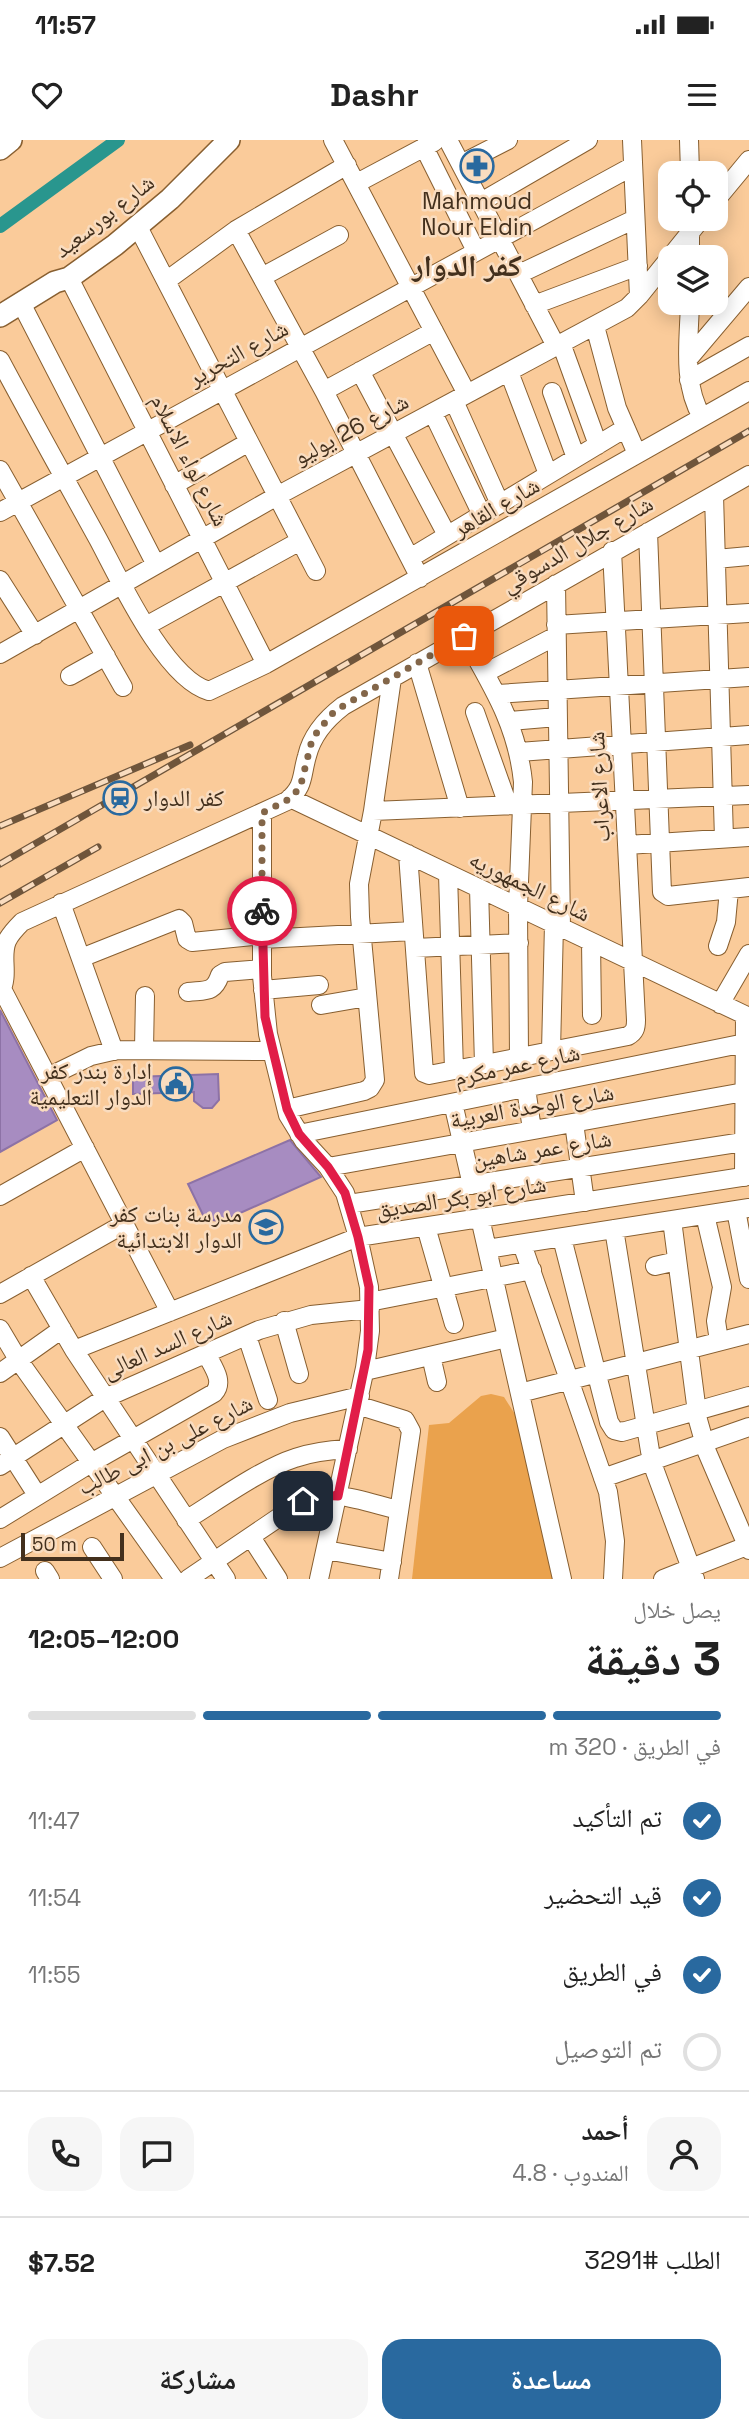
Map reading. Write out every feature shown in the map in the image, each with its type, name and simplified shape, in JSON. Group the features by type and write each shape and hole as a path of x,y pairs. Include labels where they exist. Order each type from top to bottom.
{"main road":[{"path":"0,149 11,140"},
{"name":"شارع بورسعيد","path":"0,316 55,282 69,278 138,227 178,192 229,140"}],"street":[{"path":"166,281 355,140"},
{"path":"449,140 534,305 559,345 598,444"},
{"path":"461,164 508,140"},
{"path":"481,202 588,140"},
{"path":"632,140 639,296"},
{"path":"690,140 690,161"},
{"path":"357,183 431,143 476,251"},
{"path":"340,152 434,331 500,504"},
{"path":"728,185 749,160"},
{"name":"شارع التحرير","path":"0,512 633,166"},
{"path":"519,274 635,219"},
{"path":"138,227 316,571"},
{"path":"236,230 357,453 420,578"},
{"name":"شارع 26 يوليو","path":"0,654 277,496 627,308 687,231"},
{"path":"262,277 339,234"},
{"path":"534,305 638,266"},
{"name":"شارع لواء الاسلام","path":"69,278 266,664"},
{"path":"689,358 749,287"},
{"path":"21,303 156,565"},
{"path":"690,315 689,380 693,399 702,417"},
{"path":"595,326 617,408 637,454"},
{"path":"324,391 434,331"},
{"path":"689,380 749,346"},
{"name":"شارع القاهر","path":"1,366 146,626 184,675 201,689 215,690 420,578 749,391"},
{"path":"360,371 447,535"},
{"path":"509,372 548,474"},
{"path":"552,392 576,458"},
{"path":"433,412 482,515"},
{"name":"شارع القاهر","path":"410,558 624,429"},
{"path":"174,485 249,442"},
{"path":"0,470 124,687"},
{"name":"شارع جلال الدسوقي","path":"290,798 300,788 311,744 325,722 343,706 749,475"},
{"path":"714,495 724,839"},
{"path":"648,531 663,892 668,897 749,887"},
{"path":"146,626 300,541"},
{"name":"شارع الاعراب","path":"551,1051 628,1036 636,1028 612,551"},
{"path":"716,559 749,556"},
{"path":"0,580 35,635"},
{"path":"408,854 423,1071 429,1074 551,1051 558,926 556,584"},
{"path":"485,673 556,630 616,622 749,613"},
{"path":"464,636 510,721 519,752 523,782 515,805 519,1057"},
{"path":"70,676 106,656"},
{"path":"417,663 460,807"},
{"path":"498,695 749,677"},
{"path":"287,1109 364,1091 373,1085 359,884 373,811 392,678"},
{"path":"475,712 515,805"},
{"path":"510,721 557,717"},
{"path":"519,752 749,735"},
{"path":"373,811 749,795"},
{"path":"170,1312 1,991 6,975 5,947 7,939 22,922 290,798"},
{"name":"شارع الجمهوريه","path":"290,798 747,1016"},
{"path":"262,813 262,970 265,1017 272,1051 287,1109 299,1134 328,1167 349,1204 369,1287 365,1371 319,1579"},
{"path":"627,845 749,837"},
{"path":"448,874 454,1070"},
{"path":"479,888 484,1064"},
{"path":"718,946 726,922 729,890"},
{"path":"61,903 114,1051"},
{"path":"80,958 179,919 183,923 187,939 192,942 362,934 450,946 519,943"},
{"path":"591,942 592,1015"},
{"path":"720,1003 749,954"},
{"path":"188,992 213,988 220,975 225,972 262,970"},
{"path":"263,990 319,985"},
{"path":"144,1049 145,996"},
{"path":"320,1005 368,997"},
{"path":"746,1177 747,1016"},
{"name":"شارع عمر مكرم","path":"299,1134 745,1043"},
{"path":"48,1077 91,1056 114,1051 272,1051"},
{"path":"526,1088 532,1130"},
{"path":"453,1103 472,1185"},
{"name":"شارع الوحدة العربية","path":"328,1167 574,1123 746,1103"},
{"path":"574,1123 586,1202"},
{"name":"شارع عمر شاهين","path":"349,1204 581,1168 745,1136"},
{"path":"0,1196 85,1148"},
{"name":"شارع ابو بكر الصديق","path":"74,1350 358,1237 746,1177"},
{"path":"487,1249 743,1209 749,1279"},
{"path":"705,1215 722,1287 716,1321 719,1341"},
{"path":"480,1218 562,1579"},
{"path":"663,1579 693,1574 748,1547 704,1442 697,1411 672,1220"},
{"path":"0,1294 124,1224"},
{"path":"426,1227 454,1324"},
{"path":"614,1229 652,1460 693,1574"},
{"path":"562,1238 610,1424 614,1430 622,1432 749,1396"},
{"path":"522,1244 609,1500 615,1541 613,1579"},
{"path":"655,1266 677,1261"},
{"name":"شارع السد العالى","path":"7,1462 105,1398 285,1321 370,1306 532,1270"},
{"path":"31,1276 74,1350 226,1579"},
{"path":"285,1321 299,1374"},
{"path":"0,1329 19,1361 174,1579"},
{"path":"0,1373 62,1329"},
{"path":"520,1393 749,1334"},
{"path":"247,1336 268,1399"},
{"path":"365,1371 507,1338"},
{"path":"0,1519 216,1391 219,1381 206,1353"},
{"path":"431,1356 437,1382"},
{"path":"326,1549 391,1570 411,1431 405,1420 358,1400"},
{"name":"شارع على بن ابى طالب","path":"0,1558 248,1427 290,1413 358,1400"},
{"path":"603,1478 749,1427"},
{"path":"0,1437 7,1462 37,1495"},
{"path":"186,1520 293,1458 326,1450 348,1449"},
{"path":"188,1579 309,1497 323,1494 338,1496 400,1510"},
{"path":"250,1537 278,1579"},
{"path":"92,1547 113,1579"}],"shaded area":[{"path":"491,1394 504,1397 518,1419 553,1579 412,1579 429,1425 449,1423 481,1396"}],"building":[{"path":"0,1010 57,1120 0,1152"},
{"name":"إدارة بندر كفر الدوار التعليمية","path":"218,1074 219,1100 212,1108 203,1108 194,1101 194,1092 133,1094 133,1077"},
{"path":"290,1140 321,1177 229,1218 219,1221 205,1219 188,1184"}],"waterway":[{"path":"0,226 118,140"}],"railway":[{"path":"0,864 749,431"},
{"path":"0,826 190,745"},
{"path":"0,903 98,847"}],"way so far":[{"path":"262,911 262,813 286,801 300,788 307,756 317,732 333,713 343,706 464,636"}],"place":[{"name":"Mahmoud Nour Eldin","path":"477,166"},
{"name":"كفر الدوار","path":"120,798"},
{"name":"إدارة بندر كفر الدوار التعليمية","path":"176,1084"},
{"name":"مدرسة بنات كفر الدوار الابتدائية","path":"266,1227"}],"district":[{"name":"كفر الدوار","path":"467,265"}],"route":[{"path":"262,911 265,1017 287,1109 295,1129 328,1167 345,1193 369,1287 370,1331 365,1371 338,1496 316,1495 303,1501"}]}
